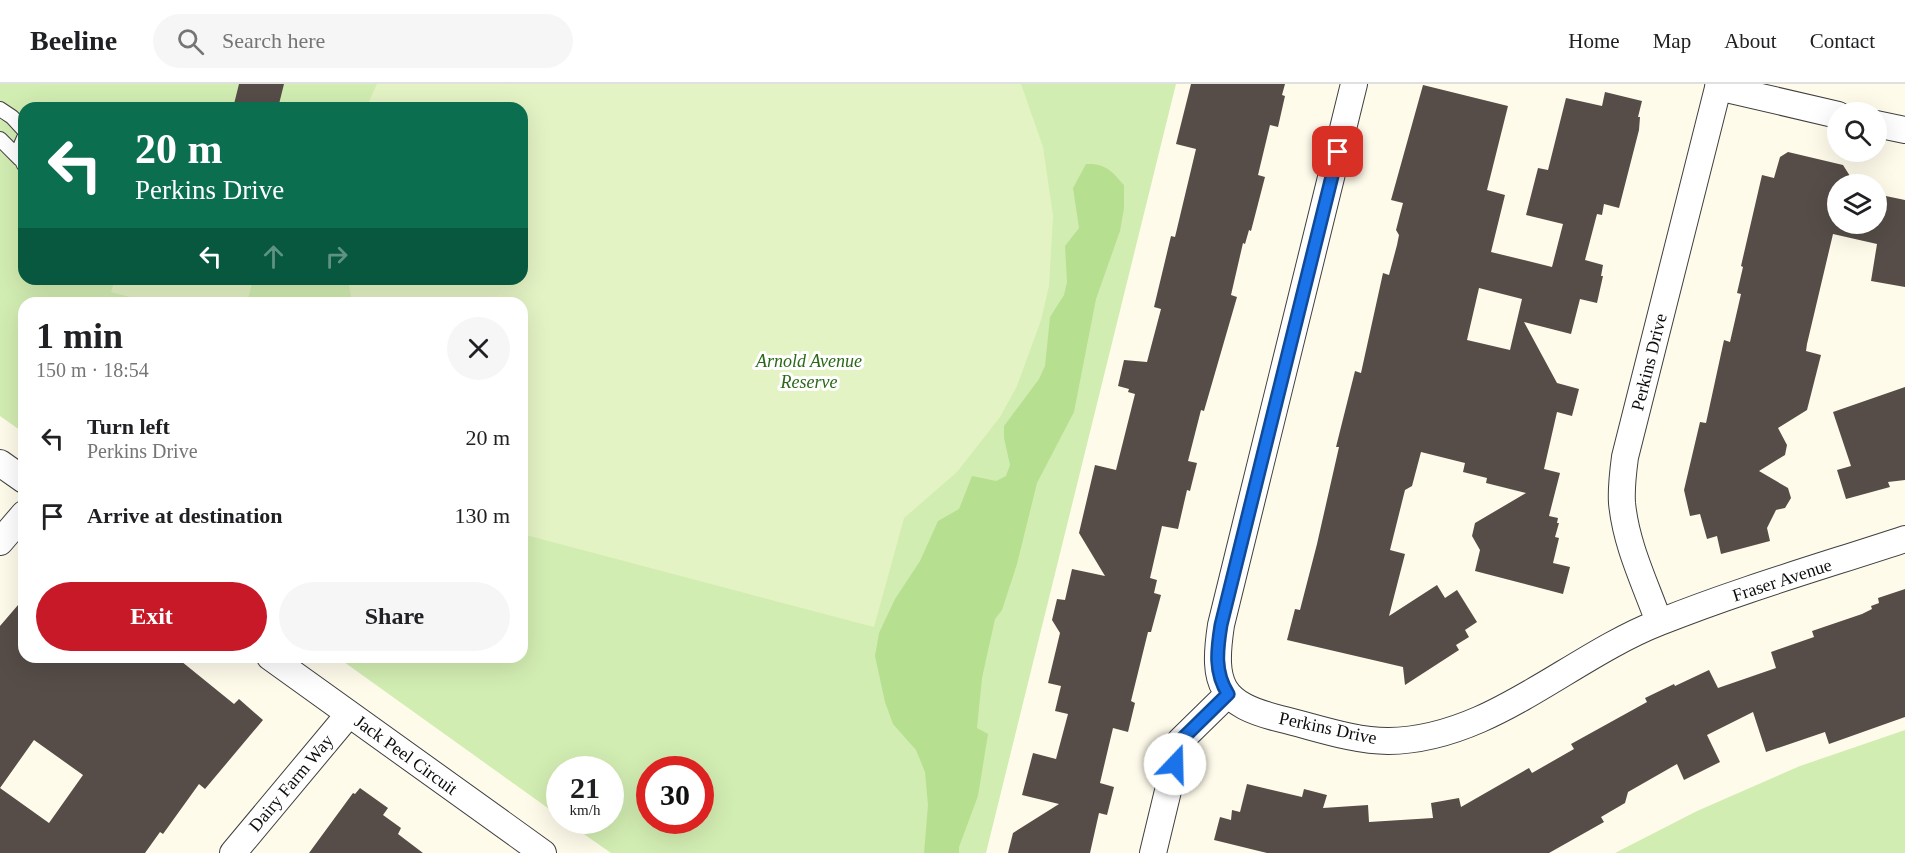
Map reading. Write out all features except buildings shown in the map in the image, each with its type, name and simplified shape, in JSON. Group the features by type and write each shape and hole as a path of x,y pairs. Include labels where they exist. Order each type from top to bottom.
{"street":[{"path":"1153,853 1180,741 1228,694 1221,682 1218,668 1221,625 1354,84"},
{"path":"1718,86 1827,112"},
{"name":"Perkins Drive","path":"1228,694 1235,702 1261,714 1354,736 1386,741 1419,739 1455,729 1499,710 1611,644 1659,622 1636,564 1625,521 1622,501 1625,457 1718,86"},
{"path":"1887,126 1905,130"},
{"path":"0,463 18,476"},
{"path":"0,542 18,521"},
{"name":"Fraser Avenue","path":"1659,622 1905,539"},
{"name":"Jack Peel Circuit","path":"278,663 543,853"},
{"name":"Dairy Farm Way","path":"233,853 349,714"}],"lane":[{"path":"0,109 18,124"},
{"path":"0,139 18,158"}],"green space":[{"name":"Arnold Avenue Reserve","path":"0,84 1176,84 986,853 611,853 584,834 624,834 624,756 546,756 546,807 345,663 528,663 528,297 18,297 18,429 0,416"},
{"path":"377,84 1021,84 1043,147 1053,216 1049,286 1041,320 1017,386 1000,417 957,472 904,518 874,627 528,536 528,297 351,297 349,285 528,285 528,102 369,102"},
{"path":"1086,164 1108,169 1124,185 1124,208 1120,231 1096,299 1074,412 1037,483 1017,564 1002,610 995,619 982,678 977,728 988,734 978,796 959,847 959,853 924,853 928,805 925,772 916,750 893,724 885,702 875,656 879,633 895,599 920,561 938,521 959,509 972,476 996,481 1006,476 1010,465 1004,438 1004,426 1039,379 1045,366 1050,317 1064,295 1067,282 1065,246 1079,228 1073,188"},
{"path":"113,285 252,285 248,297 130,297 111,292"},
{"path":"1905,730 1905,853 1615,853 1697,811 1800,766"}],"route":[{"path":"1175,764 1180,741 1228,694 1221,682 1218,668 1221,625 1338,152"}]}
